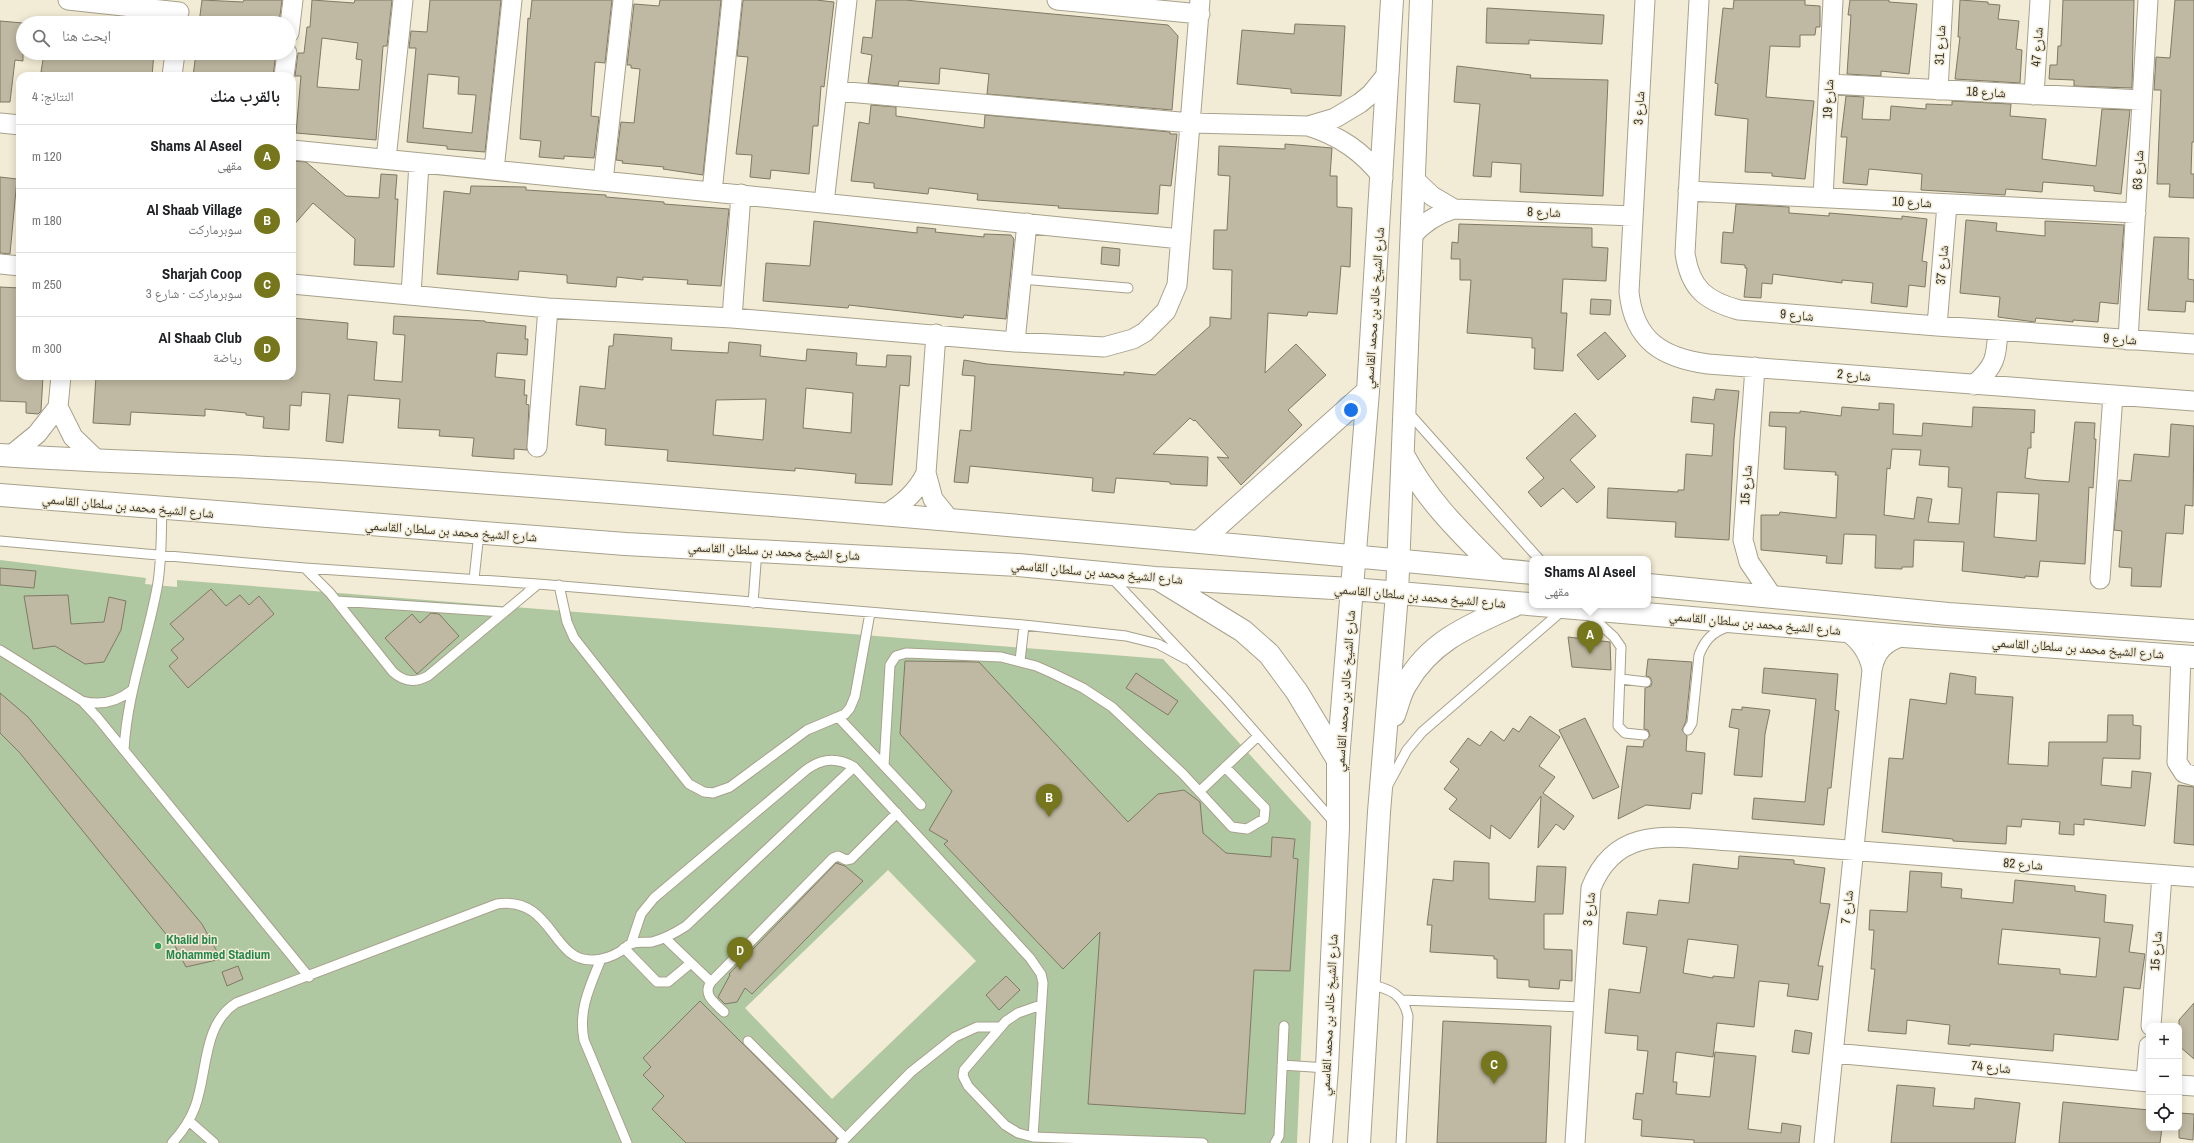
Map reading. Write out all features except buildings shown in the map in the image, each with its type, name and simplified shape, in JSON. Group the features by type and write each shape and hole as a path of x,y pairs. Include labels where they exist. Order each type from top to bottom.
{"main road":[{"name":"شارع الشيخ خالد بن محمد القاسمي","path":"1321,1143 1327,1068 1338,827 1338,760 1368,391 1383,178 1392,0"},
{"path":"1359,1143 1379,812 1397,594 1413,178 1422,0"},
{"path":"1200,542 1368,391"},
{"path":"1402,454 1414,476 1437,508 1498,570"},
{"path":"5,456 342,472 950,520 1529,573"},
{"name":"شارع الشيخ محمد بن سلطان القاسمي","path":"0,495 162,509 625,544 1018,565 1155,578 1352,590 1529,605"},
{"path":"1155,578 1243,631 1269,654 1297,692 1338,760"},
{"name":"شارع الشيخ محمد بن سلطان القاسمي","path":"1651,584 1948,614 2194,631"},
{"path":"1384,743 1405,685 1421,661 1442,641 1472,624 1517,604"},
{"name":"شارع الشيخ محمد بن سلطان القاسمي","path":"1575,608 1904,636 2188,656"}],"street":[{"path":"68,0 179,12"},
{"path":"291,16 292,0"},
{"path":"386,159 403,0"},
{"path":"494,170 512,0"},
{"path":"603,181 623,0"},
{"path":"712,192 732,0"},
{"path":"824,203 847,0"},
{"path":"296,284 548,308 732,318 936,334 1015,342 1104,347 1133,339 1145,332 1166,311 1173,298 1177,285 1200,7 1057,0"},
{"name":"شارع 3","path":"1633,216 1645,0"},
{"name":"شارع 9","path":"1699,0 1685,254 1688,270 1696,286 1708,298 1724,306 1739,310 1937,326 2194,344"},
{"name":"شارع 19","path":"1823,198 1833,0"},
{"name":"شارع 31","path":"1938,90 1943,0"},
{"name":"شارع 47","path":"2034,95 2040,0"},
{"name":"شارع 63","path":"2128,340 2148,0"},
{"path":"172,72 173,60"},
{"path":"285,72 286,60"},
{"path":"837,91 1191,124 1308,126 1335,118 1360,103 1371,94 1389,72"},
{"name":"شارع 18","path":"1829,84 2142,100"},
{"path":"0,123 16,125"},
{"path":"1308,126 1337,137 1350,145 1373,165 1383,178"},
{"path":"296,150 1181,238"},
{"path":"411,295 419,163"},
{"name":"شارع 8","path":"1413,178 1432,196 1454,209"},
{"name":"شارع 10","path":"1688,191 2136,213"},
{"path":"732,318 741,194"},
{"name":"شارع 37","path":"1937,326 1947,204"},
{"name":"شارع 8","path":"1411,237 1426,222 1444,212 1454,209 1633,216"},
{"name":"شارع 2","path":"1633,216 1629,292 1634,317 1642,331 1654,344 1677,359 1708,364 2194,401"},
{"path":"1015,342 1027,223"},
{"path":"0,264 16,266"},
{"path":"537,447 548,308"},
{"path":"1974,385 1989,369 1996,357 1998,330"},
{"path":"936,334 926,473 933,499 950,520"},
{"path":"1996,357 2015,388"},
{"name":"شارع 15","path":"1755,367 1743,540 1749,562 1772,596"},
{"path":"61,380 58,407 73,437 97,460"},
{"path":"2100,579 2113,395"},
{"path":"5,456 37,434 58,407"},
{"path":"884,515 909,498 922,482 926,473"},
{"name":"شارع 7","path":"1845,630 1853,636 1866,651 1872,670"},
{"name":"شارع 7","path":"1824,1143 1872,670 1874,662 1882,648 1892,640 1904,636"},
{"path":"2188,656 2177,762 2184,773 2194,776"},
{"name":"شارع 3","path":"1575,1143 1590,888 1600,868 1607,859 1625,845 1636,841 1658,837 1732,841 1853,852"},
{"name":"شارع 82","path":"1853,852 2194,878"},
{"name":"شارع 15","path":"2151,1023 2162,875"},
{"name":"شارع 74","path":"1833,1053 2146,1082"},
{"path":"2182,1085 2194,1086"}],"lane":[{"path":"1022,279 1128,288"},
{"path":"1404,408 1536,556"},
{"path":"124,750 126,720 132,690 157,588 161,555 162,509"},
{"path":"474,579 478,533"},
{"path":"0,541 305,568 559,585 753,603 1024,625 1126,636 1158,644 1186,659"},
{"path":"753,603 757,550"},
{"path":"305,568 337,601 394,672 398,676 410,681 416,681 428,676 538,584"},
{"path":"1107,574 1258,736 1338,827"},
{"path":"559,585 567,622 574,638 683,777 696,789 713,793 722,791 807,730 839,718 850,708 855,696 870,613"},
{"path":"337,601 504,612"},
{"path":"1379,812 1395,770 1407,750 1422,732 1575,608 1619,642 1622,654 1618,726 1625,733 1644,735"},
{"path":"1688,730 1692,722 1694,686 1699,655 1708,638 1715,632 1744,622"},
{"path":"1020,661 1024,625"},
{"path":"0,650 82,701 124,750 308,977"},
{"path":"884,766 890,665 896,656 906,653 975,656 1020,661 1052,673 1098,697 1121,715 1200,791 1232,827 1247,829 1264,819 1266,811 1263,804 1225,767"},
{"path":"1620,679 1646,682"},
{"path":"82,701 90,703 108,703 125,696 132,690"},
{"path":"839,718 921,805"},
{"path":"1200,791 1258,736"},
{"path":"627,946 641,914 654,898 812,765 833,760 854,767 1037,965 1043,983 1033,1136"},
{"path":"172,1143 189,1121 200,1091 213,1032 221,1015 236,1003 498,904 507,902 526,906 534,911 562,944 575,956 583,959 601,959 627,946 665,938 686,926 854,767"},
{"path":"724,1012 708,995 707,990 711,982 833,858 838,856 846,860 851,859 897,813"},
{"path":"665,938 711,982"},
{"path":"627,946 657,982 668,982 691,963"},
{"path":"601,959 583,1008 582,1029 584,1040 627,1143"},
{"path":"1369,984 1390,990 1402,1000 1408,1016 1401,1143"},
{"path":"1402,1000 1583,1007"},
{"path":"1041,1005 1018,1013 1000,1026 967,1065 963,1076 965,1081 1005,1125 1018,1133 1061,1140 1203,1143"},
{"path":"748,1041 843,1141 911,1072 955,1037 977,1027 1000,1026"},
{"path":"1275,1143 1279,1136 1284,1026"},
{"path":"1282,1065 1327,1068"},
{"path":"189,1121 214,1143"}],"green space":[{"path":"0,560 146,578 145,584 177,587 177,580 1163,659 1311,822 1297,1143 0,1143","holes":["888,870 976,961 832,1099 745,1008"]}],"place":[{"name":"Shams Al Aseel","path":"1590,654"},
{"name":"Al Shaab Village","path":"1049,817"},
{"name":"Khalid bin Mohammed Stadium","path":"158,946"},
{"name":"Al Shaab Club","path":"740,970"},
{"name":"Sharjah Coop","path":"1494,1084"}]}
